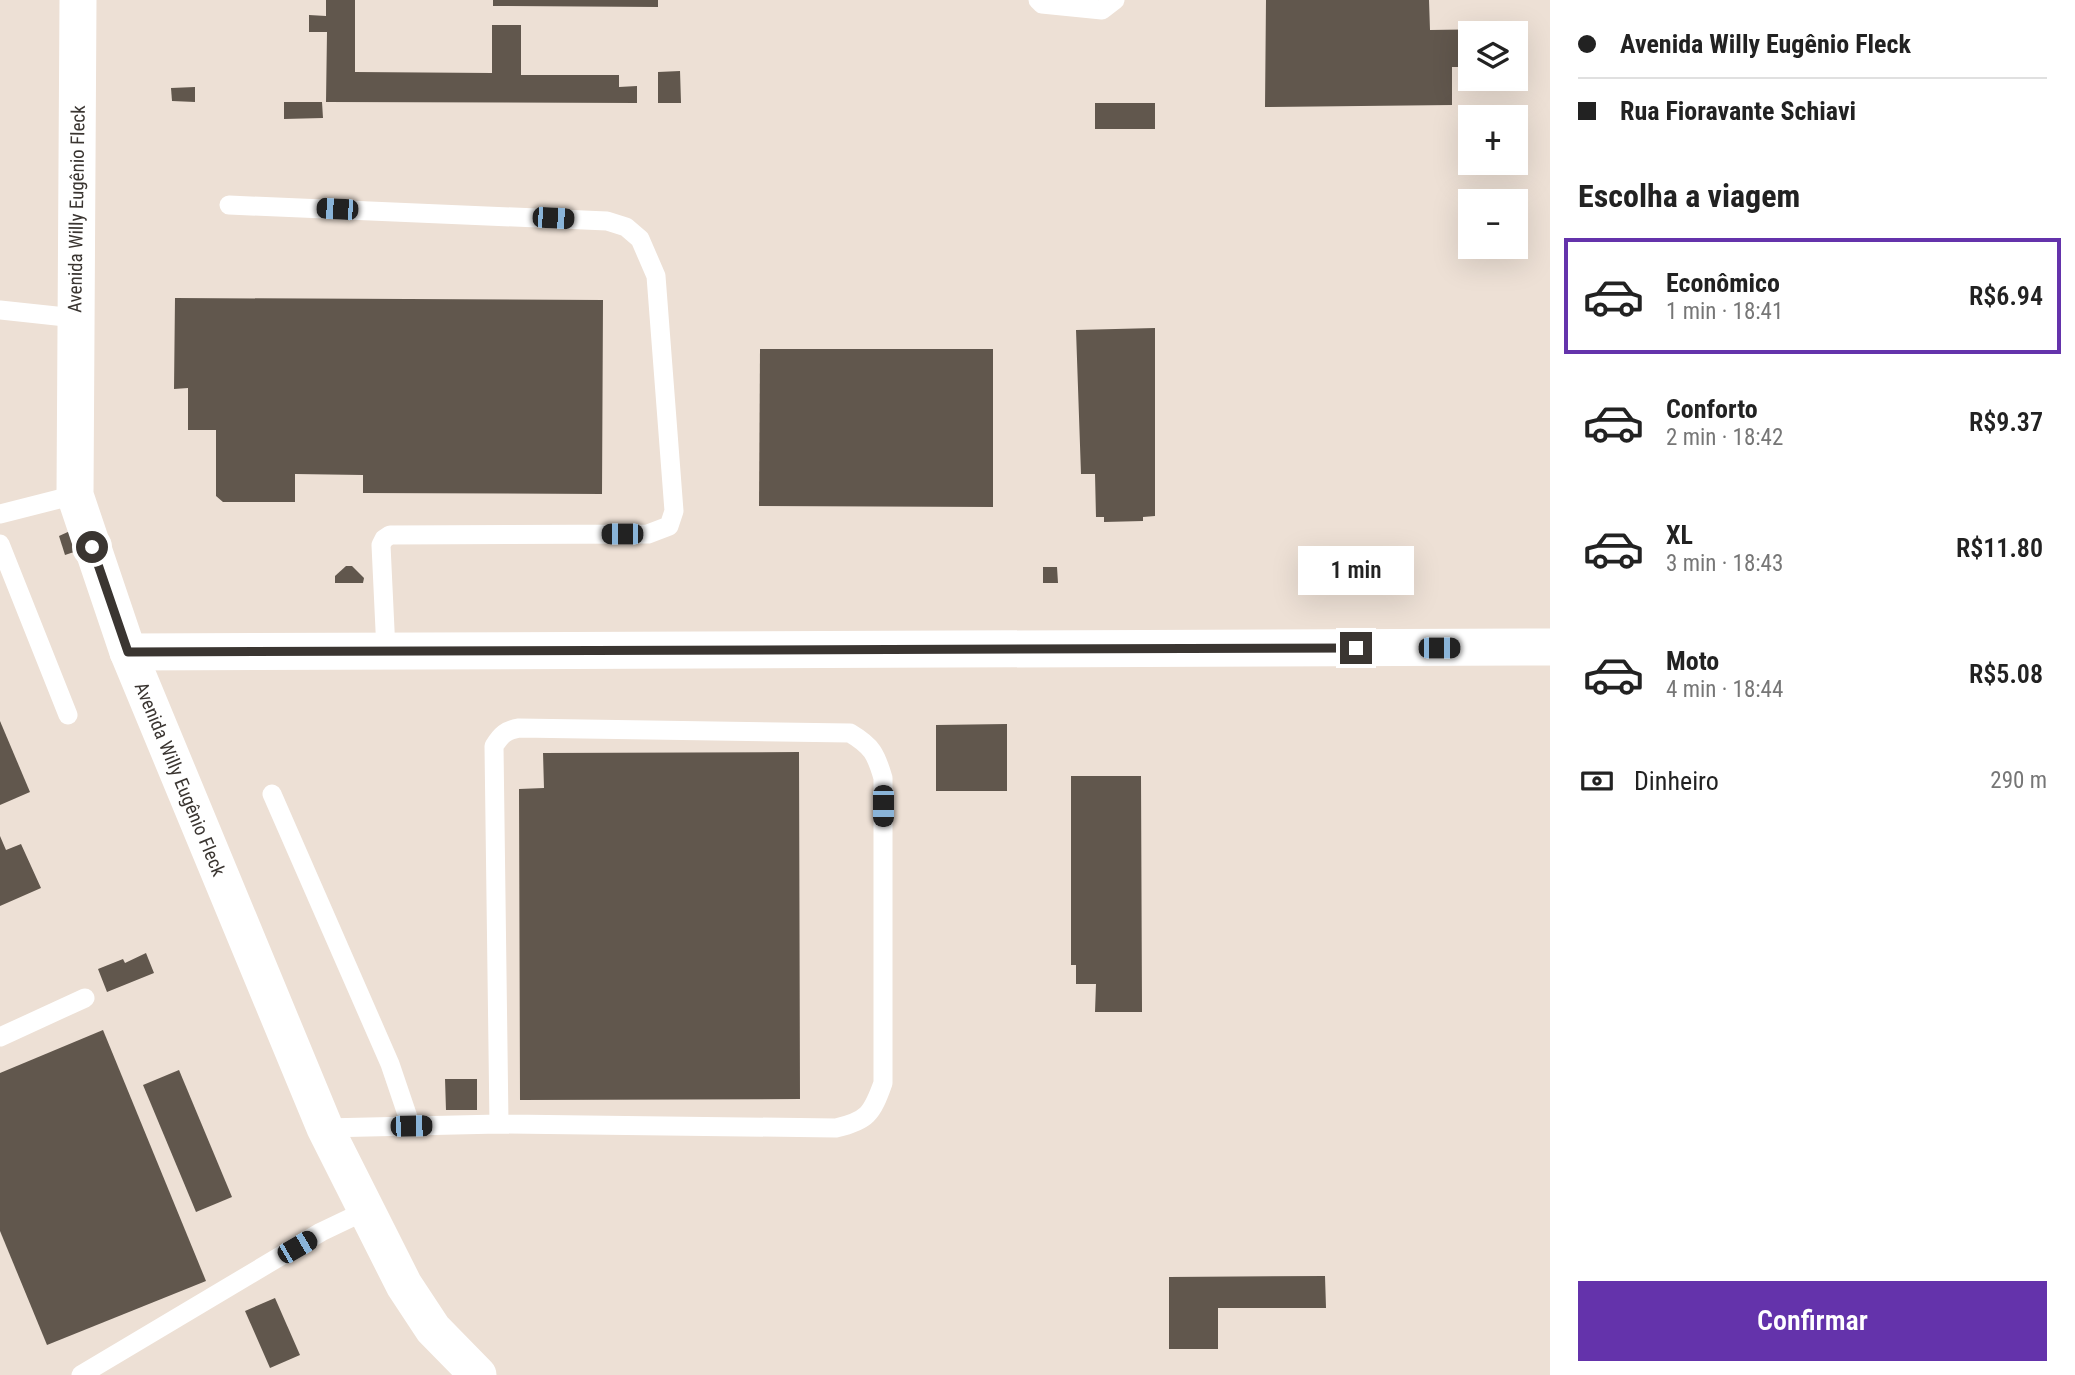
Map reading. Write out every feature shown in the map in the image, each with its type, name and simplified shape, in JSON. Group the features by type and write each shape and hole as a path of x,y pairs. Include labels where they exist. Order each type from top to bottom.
{"street":[{"name":"Avenida Willy Eugênio Fleck","path":"78,0 75,495 128,652 325,1128 404,1285 433,1329 478,1375"},
{"path":"128,652 1550,647"}],"lane":[{"path":"1038,0 1042,4 1102,10 1115,0"},
{"path":"229,205 607,220 626,227 640,239 649,256 656,276 674,511 669,526 648,534 390,535 381,545 386,651"},
{"path":"0,310 75,318"},
{"path":"0,514 75,495"},
{"path":"0,544 68,715"},
{"path":"325,1128 499,1124 836,1128 855,1124 868,1116 883,1083 883,778 877,757 867,743 850,733 519,728 500,735 494,746 499,1124"},
{"path":"272,794 390,1064 411,1126"},
{"path":"0,1037 85,998"},
{"path":"81,1375 321,1233 365,1211"}],"building":[{"path":"326,0 355,0 355,72 492,73 492,25 521,25 521,75 619,75 619,87 637,86 637,103 326,102 327,32 309,32 309,15 326,16"},
{"path":"493,0 658,0 658,7 493,6"},
{"path":"1266,0 1429,0 1430,30 1458,30 1458,67 1452,67 1452,105 1265,107"},
{"path":"680,71 681,103 658,103 658,72"},
{"path":"195,87 195,102 172,101 171,88"},
{"path":"284,102 322,102 323,118 284,119"},
{"path":"1095,103 1155,103 1155,129 1095,129"},
{"path":"175,298 603,300 602,494 363,493 363,475 295,474 295,502 223,502 216,496 216,430 188,430 188,388 174,389"},
{"path":"1155,328 1155,516 1143,517 1143,521 1104,522 1104,517 1096,517 1095,474 1081,474 1076,330"},
{"path":"760,349 993,349 993,507 759,506"},
{"path":"70,531 77,551 65,555 59,536"},
{"path":"346,566 352,566 364,578 363,583 335,583 335,576"},
{"path":"1043,567 1057,567 1058,583 1043,583"},
{"path":"0,721 30,792 0,805"},
{"path":"1007,724 1007,791 936,791 936,725"},
{"path":"799,752 800,1099 520,1100 519,789 544,788 543,753"},
{"path":"1071,776 1141,776 1142,1012 1095,1012 1096,984 1076,984 1076,965 1071,965"},
{"path":"0,836 6,850 21,844 41,888 0,906"},
{"path":"146,953 154,973 107,992 98,969 123,959 125,963"},
{"path":"103,1030 206,1281 47,1345 0,1231 0,1073"},
{"path":"179,1070 232,1197 196,1212 143,1085"},
{"path":"445,1079 477,1079 477,1110 446,1110"},
{"path":"1325,1276 1326,1308 1218,1308 1218,1349 1169,1349 1169,1277"},
{"path":"275,1298 300,1355 270,1368 245,1311"}],"route":[{"path":"92,547 128,652 1356,648"}]}
